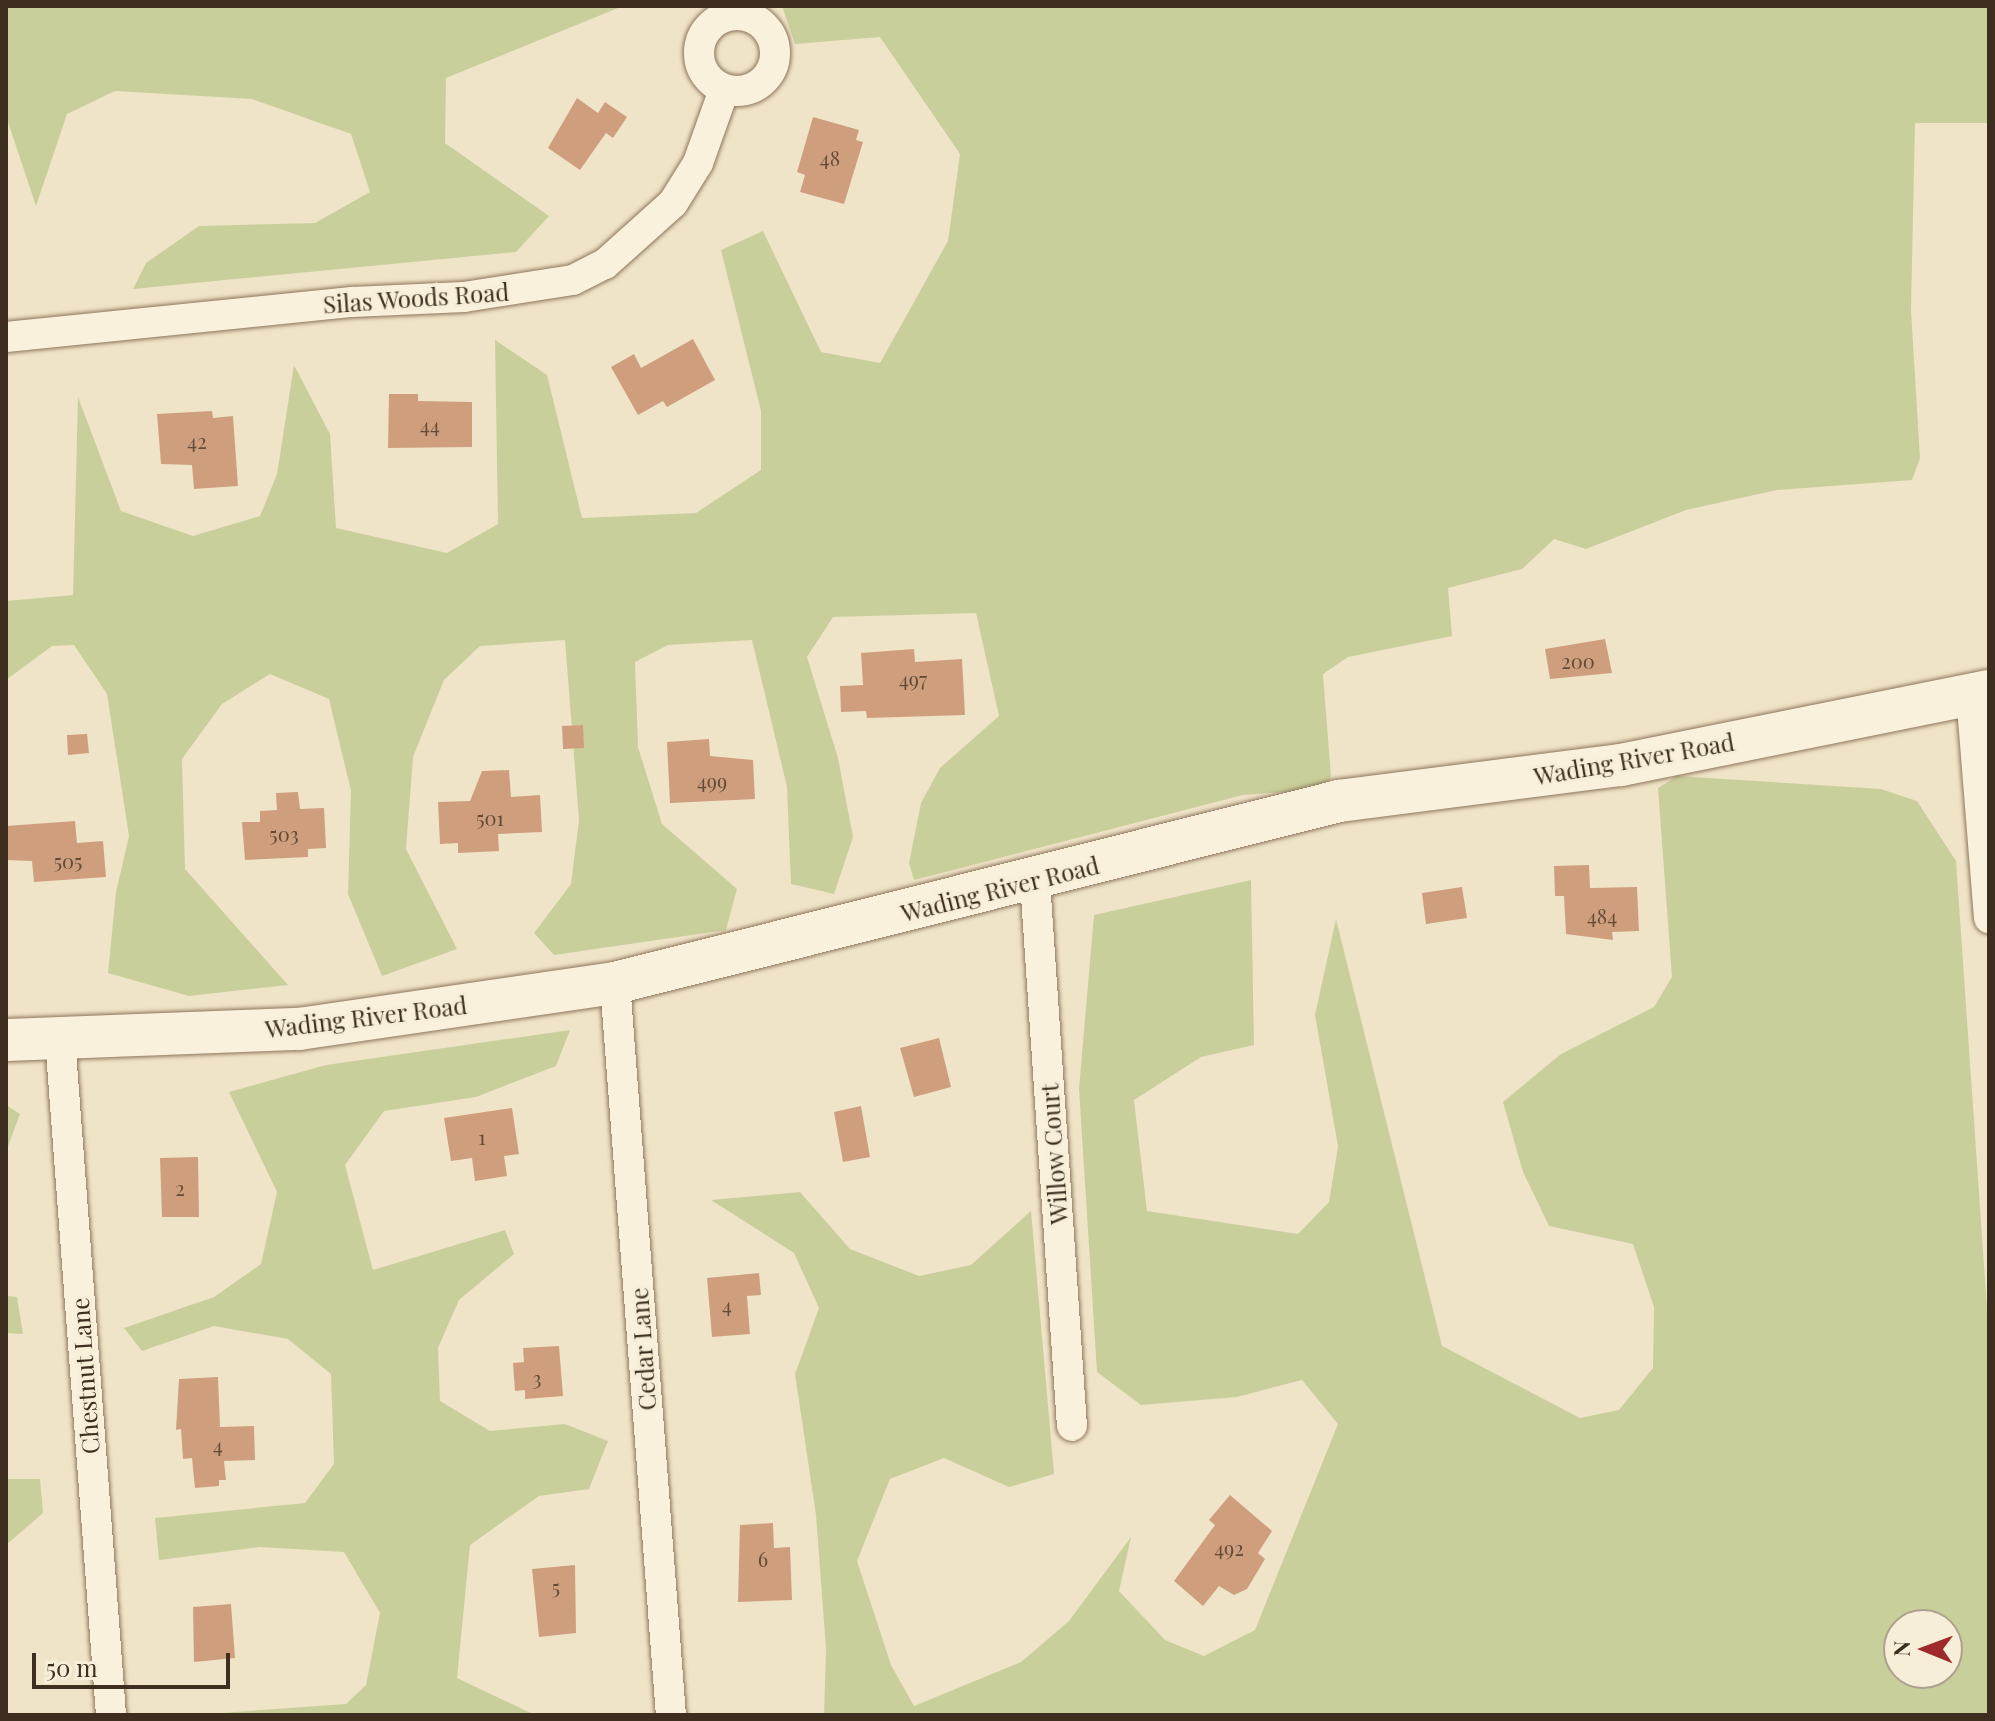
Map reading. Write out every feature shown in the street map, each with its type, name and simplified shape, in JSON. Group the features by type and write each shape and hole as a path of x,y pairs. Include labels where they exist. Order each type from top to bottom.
{"main road":[{"name":"Wading River Road","path":"6,1040 299,1029 615,983 714,954 1035,881 1339,801 1621,765 1980,693"}],"street":[{"path":"748,11 772,37 774,62 769,74 749,90 724,90 713,84 699,63 701,38 717,19 748,11"},
{"name":"Silas Woods Road","path":"6,337 352,302 464,297 573,280 605,264 673,203 698,163 724,90"},
{"path":"1980,693 1989,918"},
{"name":"Willow Court","path":"1035,881 1072,1426"},
{"name":"Cedar Lane","path":"615,983 671,1715"},
{"name":"Chestnut Lane","path":"60,1038 111,1715"}],"green space":[{"path":"6,6 623,6 446,78 445,143 549,216 516,252 133,289 146,263 199,226 315,223 370,192 351,134 252,99 115,91 67,114 36,206 6,116"},
{"path":"782,6 1989,6 1989,123 1915,123 1911,310 1920,458 1912,480 1777,490 1686,510 1586,549 1554,539 1522,569 1448,588 1452,636 1348,657 1323,674 1331,777 1322,789 1243,795 914,880 909,863 921,803 940,768 999,716 976,613 833,617 807,657 838,758 853,837 834,894 791,884 787,787 752,640 668,645 635,662 638,747 662,824 737,889 726,930 554,955 534,933 571,884 579,820 565,640 480,646 444,680 413,757 406,849 457,949 382,976 348,894 351,791 329,699 270,674 222,704 182,759 185,869 288,985 189,996 108,973 116,892 129,836 107,694 74,645 52,646 6,680 6,601 73,595 78,397 121,511 193,536 260,516 277,474 294,365 330,434 336,528 447,553 498,524 495,340 547,375 582,518 696,513 761,470 761,411 721,250 763,231 821,352 880,363 948,241 960,154 880,37 795,44"},
{"path":"1677,776 1881,789 1917,801 1956,861 1989,1337 1989,1715 824,1715 826,1649 816,1515 795,1374 819,1308 794,1253 711,1200 800,1192 850,1249 919,1276 971,1265 1031,1211 1054,1474 1009,1487 944,1458 890,1479 857,1561 891,1665 914,1706 1021,1662 1069,1621 1131,1537 1119,1591 1165,1640 1204,1656 1255,1630 1338,1424 1302,1380 1237,1397 1141,1405 1097,1372 1079,1089 1094,915 1251,880 1254,1045 1201,1057 1134,1100 1147,1211 1298,1234 1329,1202 1338,1146 1315,1015 1336,919 1442,1346 1580,1418 1619,1410 1653,1368 1654,1307 1633,1244 1549,1226 1523,1172 1503,1102 1561,1054 1654,1007 1672,977 1658,788"},
{"path":"570,1030 556,1066 476,1097 384,1111 345,1165 373,1270 505,1230 514,1254 459,1300 438,1348 440,1401 490,1431 565,1424 608,1441 589,1489 539,1496 470,1545 457,1678 535,1715 193,1715 346,1704 366,1685 380,1613 344,1552 260,1547 159,1560 155,1518 305,1503 334,1464 331,1374 288,1339 214,1326 142,1351 124,1328 214,1297 261,1264 277,1192 229,1092 326,1065"},
{"path":"6,1105 20,1114 6,1152"},
{"path":"6,1296 17,1297 23,1334 6,1333"},
{"path":"6,1479 40,1479 43,1513 6,1545"}],"building":[{"path":"577,98 598,113 605,102 627,117 613,138 606,133 580,170 548,148"},
{"path":"813,117 859,130 856,140 863,142 844,204 800,192 805,175 797,172"},
{"path":"693,339 715,380 667,407 663,401 638,415 611,367 634,354 641,368"},
{"path":"389,394 418,394 418,401 472,402 472,447 388,448"},
{"path":"212,411 213,418 233,416 238,486 194,489 192,465 161,464 157,414"},
{"path":"1605,639 1612,673 1550,679 1545,649"},
{"path":"914,649 915,662 962,659 965,715 867,718 866,711 841,712 840,686 863,685 861,653"},
{"path":"583,725 584,748 563,749 562,726"},
{"path":"87,734 89,753 68,755 67,735"},
{"path":"709,739 710,756 753,760 755,799 670,803 667,742"},
{"path":"509,770 511,797 540,795 542,832 498,834 499,851 458,853 458,843 440,844 438,802 470,801 482,771"},
{"path":"298,792 300,809 324,808 326,848 308,849 308,857 245,860 242,822 260,822 260,811 277,810 276,793"},
{"path":"75,821 77,843 103,841 106,877 34,882 32,861 6,860 6,826"},
{"path":"1589,865 1590,888 1637,887 1639,931 1612,932 1613,940 1566,934 1564,896 1555,896 1554,866"},
{"path":"1462,887 1467,918 1426,924 1422,893"},
{"path":"939,1038 951,1087 914,1097 900,1048"},
{"path":"861,1106 870,1157 843,1162 834,1112"},
{"path":"512,1108 519,1154 504,1156 507,1176 475,1181 472,1158 451,1161 444,1118"},
{"path":"198,1157 199,1217 162,1217 160,1158"},
{"path":"759,1273 761,1295 747,1296 750,1334 712,1337 707,1278"},
{"path":"559,1346 563,1396 525,1399 525,1390 515,1391 513,1363 524,1362 523,1348"},
{"path":"218,1377 220,1427 254,1426 255,1460 224,1461 226,1480 219,1480 219,1486 195,1488 192,1458 183,1459 181,1429 176,1430 179,1379"},
{"path":"1230,1495 1272,1531 1258,1553 1265,1559 1247,1589 1234,1595 1219,1586 1203,1606 1174,1581 1215,1525 1209,1520"},
{"path":"773,1523 774,1548 790,1547 792,1600 738,1602 740,1525"},
{"path":"575,1565 576,1633 539,1637 532,1569"},
{"path":"231,1604 235,1658 194,1662 193,1607"}]}
